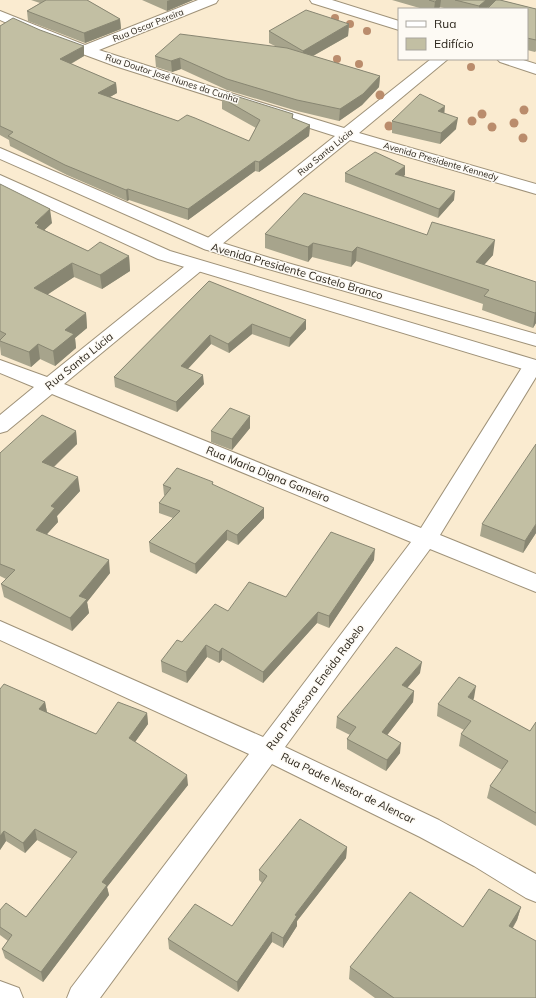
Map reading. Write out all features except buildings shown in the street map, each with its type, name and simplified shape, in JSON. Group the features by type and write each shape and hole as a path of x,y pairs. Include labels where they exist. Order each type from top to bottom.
{"street":[{"name":"Rua Oscar Pereira","path":"86,50 211,0"},
{"path":"317,0 398,26"},
{"name":"Rua Doutor José Nunes da Cunha","path":"4,21 154,74 346,134"},
{"name":"Rua Santa Lúcia","path":"210,245 439,60"},
{"path":"508,60 536,69"},
{"name":"Avenida Presidente Kennedy","path":"346,134 536,189"},
{"name":"Avenida Presidente Castelo Branco","path":"0,153 210,245 264,262 536,340"},
{"name":"Avenida Presidente Castelo Branco","path":"0,180 136,244 196,266 535,366"},
{"name":"Rua Santa Lúcia","path":"0,426 196,266"},
{"path":"380,321 394,299"},
{"name":"Rua Maria Digna Gameiro","path":"0,366 427,537 536,583"},
{"name":"Rua Professora Eneida Rabelo","path":"82,998 427,537 535,366"},
{"name":"Rua Padre Nestor de Alencar","path":"0,630 268,750 406,816 515,875 536,889"},
{"path":"0,995 8,998"}]}
